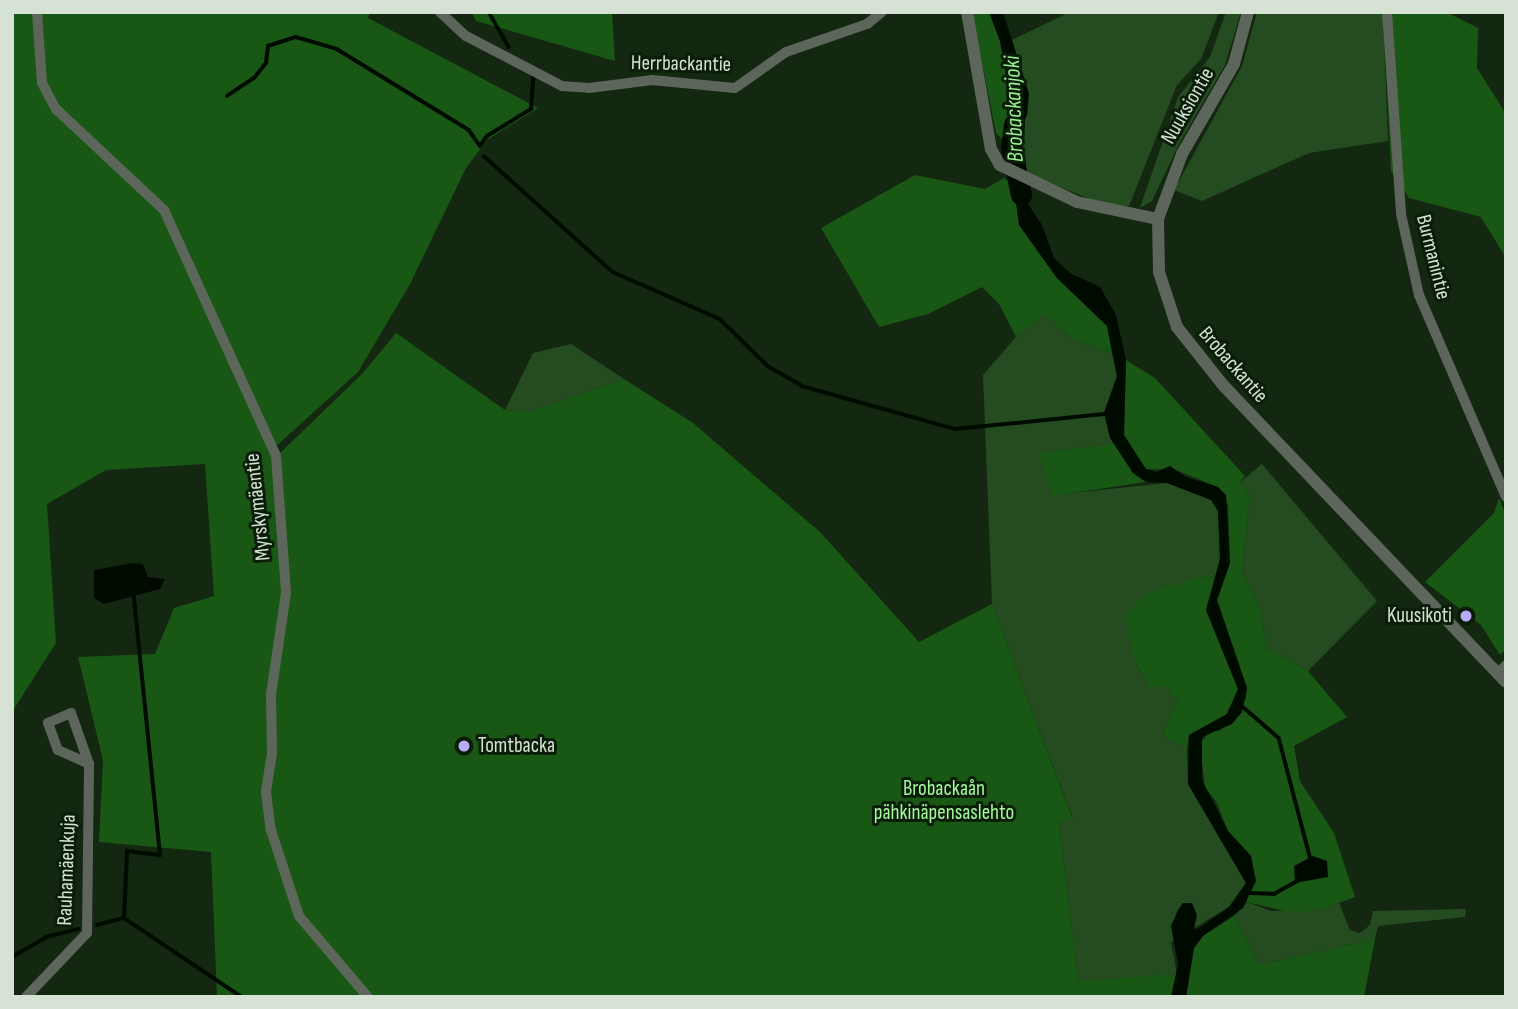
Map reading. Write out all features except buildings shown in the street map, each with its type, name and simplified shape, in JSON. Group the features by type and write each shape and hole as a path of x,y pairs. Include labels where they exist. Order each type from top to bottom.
{"street":[{"name":"Myrskymäentie","path":"37,12 41,83 57,109 164,210 276,456 286,593 271,694 272,753 266,792 271,830 299,916 368,997"},
{"name":"Herrbackantie","path":"440,12 466,36 562,86 589,88 652,80 735,88 786,52 867,24 882,12"},
{"path":"967,12 991,149 1000,165 1077,202 1158,219"},
{"name":"Nuuksiontie","path":"1158,219 1181,155 1234,64 1248,12"},
{"name":"Burmanintie","path":"1387,12 1400,202 1419,295 1506,497"},
{"name":"Brobackantie","path":"1158,219 1163,290 1190,348 1503,673"},
{"name":"Rauhamäenkuja","path":"26,997 87,933 89,764 71,713 48,723 58,750 89,764"}],"green space":[{"name":"Brobackaån pähkinäpensaslehto","path":"12,12 370,12 368,18 538,108 487,140 466,168 410,284 358,372 274,448 277,456 361,375 396,333 505,410 528,412 624,379 693,423 820,532 919,642 992,604 1073,820 1059,822 1078,981 1177,974 1171,997 217,997 211,852 99,842 103,760 78,657 155,654 174,608 214,596 205,464 106,470 47,504 56,643 12,712"},
{"path":"472,12 612,12 615,61 476,21"},
{"path":"972,12 989,12 1000,41 1013,111 1006,143 996,133"},
{"path":"1070,12 1219,12 1201,59 1177,85 1129,206 1100,203 1025,173 1017,137 1029,94 1012,40"},
{"path":"1226,12 1241,12 1225,65 1179,144 1152,201 1140,208 1178,97 1210,57"},
{"path":"1257,12 1383,12 1388,141 1309,153 1202,201 1174,190 1242,66"},
{"path":"1383,12 1446,12 1478,28 1477,68 1506,114 1506,258 1481,217 1409,198 1391,171"},
{"path":"915,175 985,189 1004,178 1014,186 1019,225 1057,278 1107,326 1112,353 1074,340 1045,315 1016,337 999,304 982,287 928,314 879,327 821,228"},
{"path":"1045,315 1074,340 1112,353 1117,376 1104,413 1114,443 1040,453 1052,495 1167,483 1211,500 1218,511 1220,559 1215,578 1202,576 1136,664 1150,687 1167,687 1178,702 1163,730 1164,737 1187,749 1188,784 1246,883 1229,907 1171,942 1177,974 1078,982 1059,822 1073,819 992,604 983,375 1016,337"},
{"path":"571,344 624,379 528,412 505,410 533,353"},
{"path":"1126,360 1155,378 1245,476 1239,483 1250,496 1242,572 1260,608 1267,648 1308,671 1347,717 1294,746 1300,781 1334,833 1355,897 1323,909 1293,913 1247,902 1251,856 1228,831 1216,801 1205,788 1200,743 1210,732 1221,730 1246,699 1247,688 1217,600 1230,563 1228,505 1218,487 1176,470 1146,469 1138,461 1124,435"},
{"path":"1114,443 1133,473 1146,482 1052,496 1039,453"},
{"path":"1262,464 1377,601 1308,671 1267,648 1260,608 1242,572 1250,496 1239,483"},
{"path":"1499,498 1506,515 1506,649 1500,655 1481,625 1425,582 1494,513"},
{"path":"1202,576 1215,578 1206,610 1238,689 1227,714 1189,735 1187,749 1164,737 1163,730 1178,702 1167,687 1150,687 1136,664 1125,617 1145,594"},
{"path":"1247,902 1271,911 1323,909 1339,903 1350,930 1360,933 1370,925 1373,911 1466,909 1465,917 1378,926 1375,939 1259,965 1234,916"},
{"path":"1234,916 1259,965 1375,939 1364,997 1186,997 1194,948 1203,936"}],"water":[{"path":"989,12 1003,12 1029,94 1027,115 1017,137 1026,164 1026,201 1042,225 1054,258 1070,273 1100,287 1116,315 1126,360 1124,435 1146,469 1156,472 1170,466 1186,477 1218,487 1226,495 1230,563 1217,600 1247,688 1242,712 1232,724 1202,737 1202,780 1228,831 1251,856 1256,881 1243,908 1203,936 1194,948 1186,997 1171,997 1178,964 1171,926 1178,910 1183,903 1192,903 1197,915 1194,929 1199,928 1229,907 1246,883 1188,784 1189,735 1227,714 1238,689 1206,610 1220,559 1218,511 1211,500 1167,483 1146,482 1133,473 1110,438 1104,413 1117,376 1107,326 1057,278 1019,225 1014,186 1019,160 1006,143 1013,111 1000,41"},
{"path":"133,563 143,564 148,577 165,579 160,589 104,604 94,598 94,570"},
{"path":"1313,856 1327,861 1328,877 1295,883 1294,866"}],"waterway":[{"path":"489,12 509,47"},
{"path":"227,96 254,78 266,63 268,46 296,37 337,49 469,130 480,146"},
{"path":"480,146 487,136 531,109 533,78"},
{"name":"Brobackanjoki","path":"1014,124 1011,147 1021,195"},
{"path":"484,156 613,272 720,319 768,366 802,386 955,429 1106,414"},
{"path":"97,925 124,918 127,851 160,855 134,597"},
{"path":"1241,705 1279,738 1311,860"},
{"path":"1250,893 1274,894 1297,881"},
{"path":"124,918 242,997"},
{"path":"12,957 46,937 78,929"}],"place":[{"name":"Kuusikoti","path":"1466,616"},
{"name":"Tomtbacka","path":"464,746"}]}
